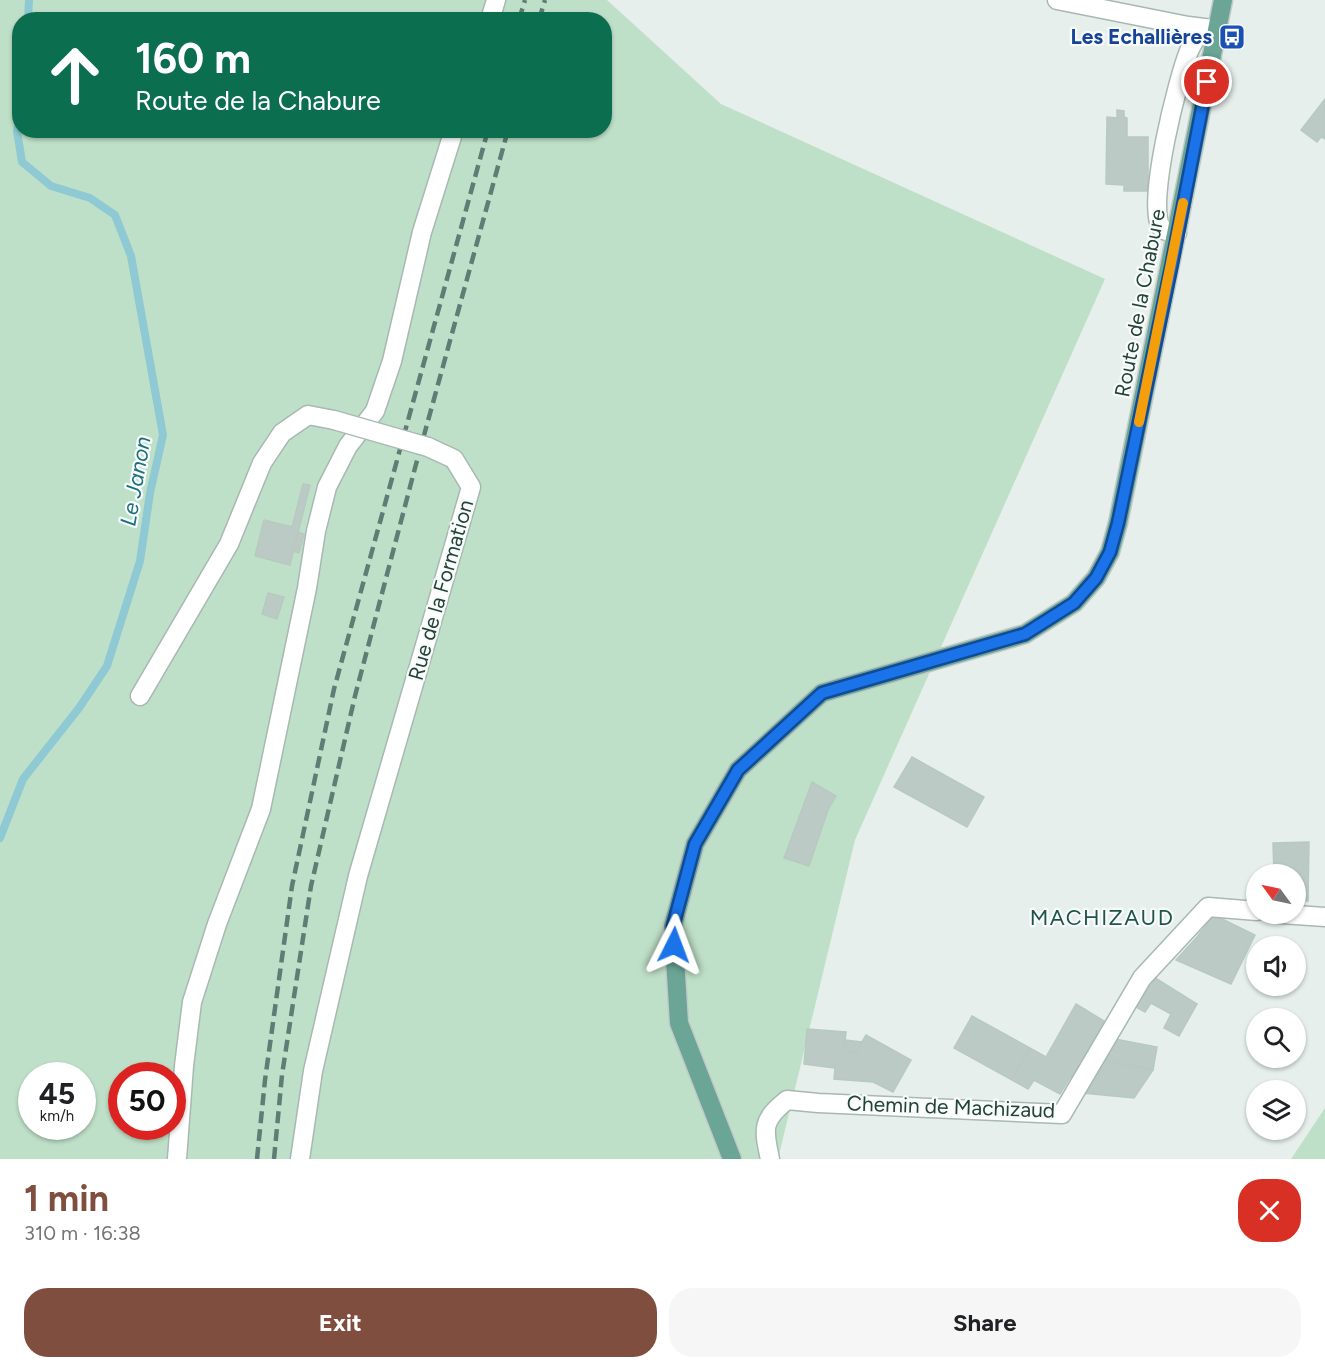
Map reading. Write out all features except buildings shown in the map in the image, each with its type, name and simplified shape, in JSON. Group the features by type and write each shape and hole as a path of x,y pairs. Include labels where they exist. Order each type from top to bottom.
{"main road":[{"name":"Route de la Chabure","path":"732,1159 679,1023 673,926 695,844 738,770 822,693 1025,634 1074,603 1096,578 1113,542 1177,233 1211,29 1223,0"}],"street":[{"path":"1057,0 1211,29"},
{"path":"1177,233 1161,228 1158,221 1162,158 1183,68 1190,50 1211,29"},
{"path":"177,1159 184,1066 192,1002 217,924 261,809 308,588 316,531 327,487 348,446 375,411 392,361 422,232 451,138"},
{"name":"Rue de la Formation","path":"140,696 229,544 262,463 282,433 308,415 334,420 428,447 454,459 471,487 358,876 313,1071 300,1159"},
{"name":"Chemin de Machizaud","path":"770,1159 765,1137 770,1114 788,1100 1062,1114 1142,978 1208,907 1246,910"},
{"path":"1306,916 1325,917"}],"green space":[{"path":"0,0 607,0 721,104 1105,279 855,840 778,1159 0,1159"},
{"path":"1325,1108 1325,1159 1291,1159 1304,1140 1306,1140"}],"waterway":[{"name":"Le Janon","path":"28,12 29,0"},
{"name":"Le Janon","path":"0,838 23,779 79,708 107,666 140,561 150,493 163,435 131,256 115,215 90,198 51,186 22,162 18,138"}],"railway":[{"path":"521,12 525,0"},
{"path":"541,12 545,0"},
{"path":"257,1159 265,1080 292,886 334,689 486,138"},
{"path":"274,1159 282,1075 311,886 355,696 506,138"}],"slow traffic":[{"path":"1139,422 1183,203"}],"place":[{"name":"Les Echallières","path":"1232,37"}],"district":[{"name":"MACHIZAUD","path":"1102,917"}],"route":[{"path":"674,945 673,926 695,844 738,770 822,693 1025,634 1074,603 1096,578 1110,552 1118,523 1207,82"}]}
